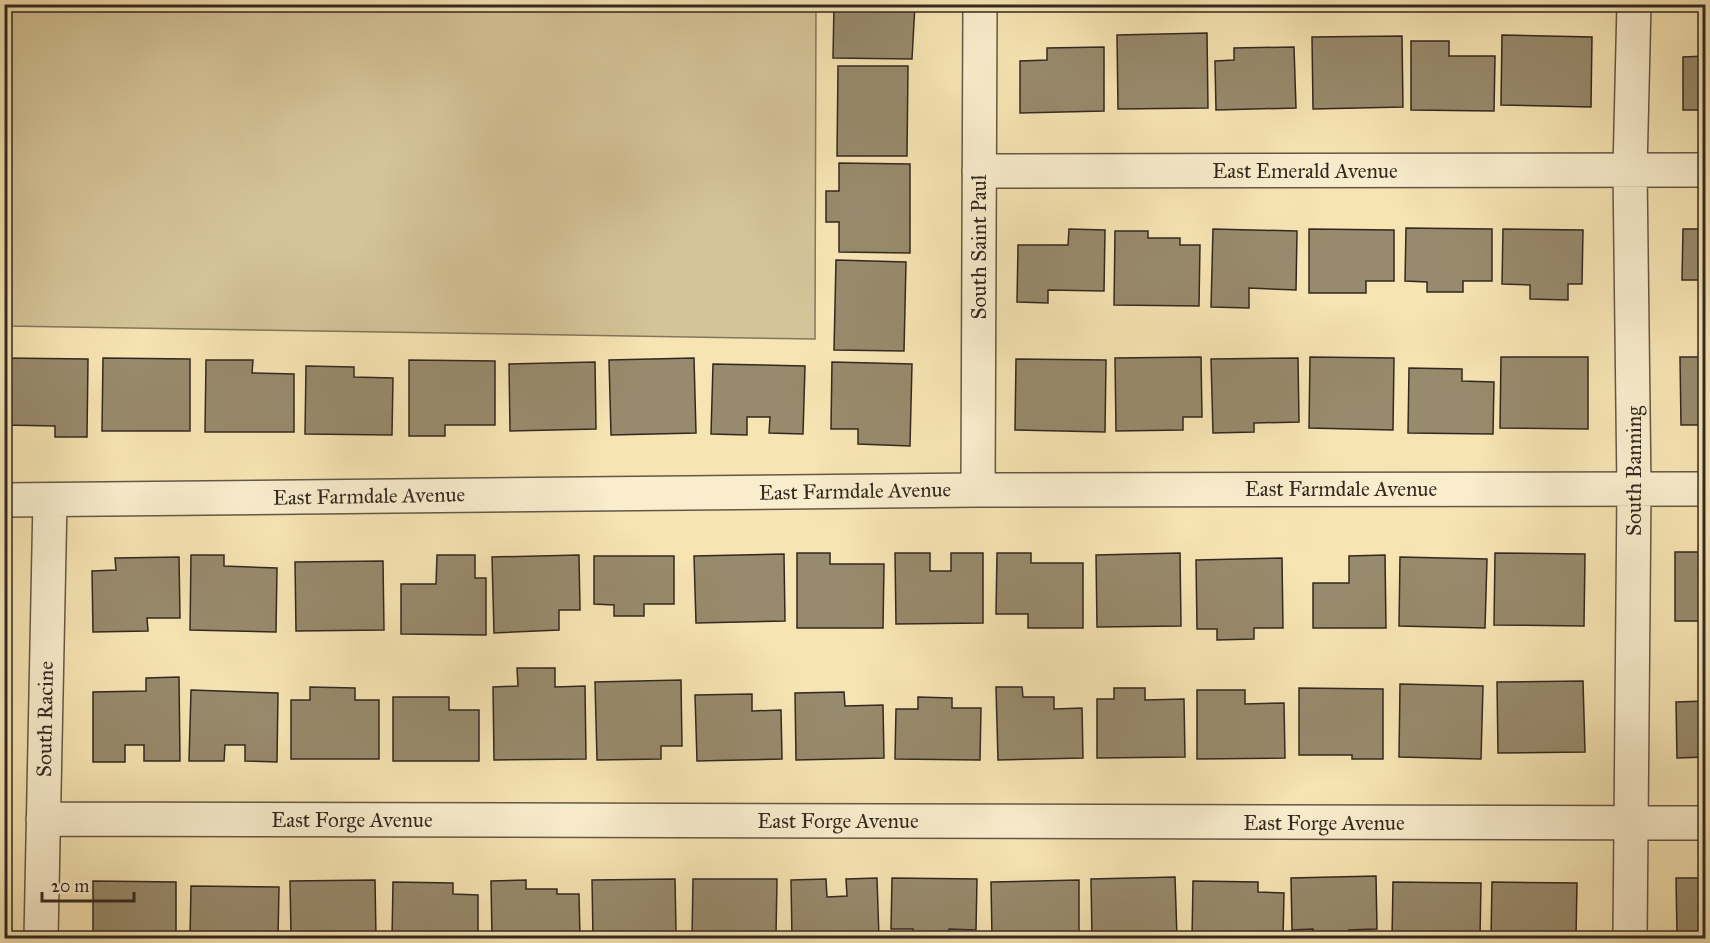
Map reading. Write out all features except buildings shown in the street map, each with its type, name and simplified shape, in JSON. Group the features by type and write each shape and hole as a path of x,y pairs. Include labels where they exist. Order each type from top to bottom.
{"street":[{"name":"South Saint Paul","path":"978,490 980,4"},
{"name":"South Banning","path":"1630,939 1633,824 1634,489 1630,170 1634,4"},
{"name":"East Emerald Avenue","path":"979,171 1706,170"},
{"name":"East Farmdale Avenue","path":"4,500 978,490 1706,489"},
{"name":"South Racine","path":"41,939 50,500"},
{"name":"East Forge Avenue","path":"43,819 1706,823"}],"shaded area":[{"path":"5,4 816,5 815,339 5,326"}]}
